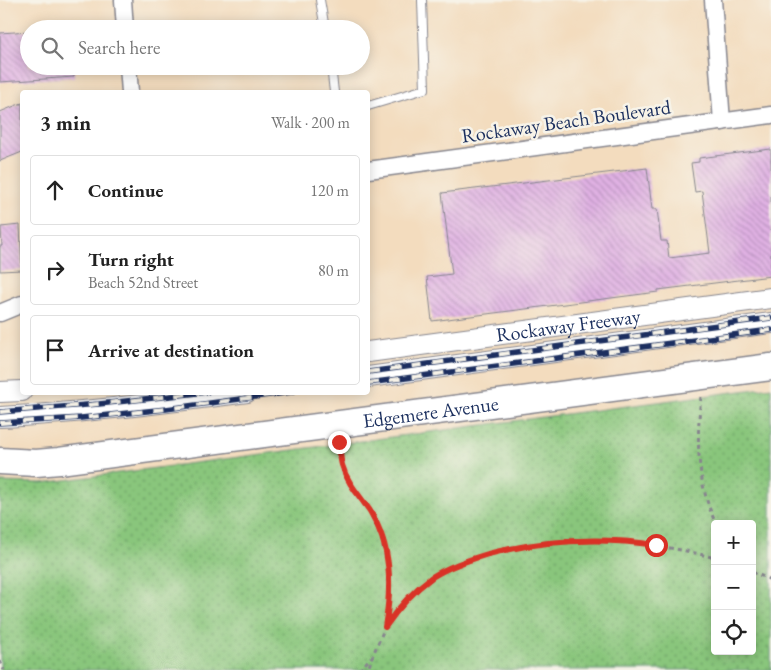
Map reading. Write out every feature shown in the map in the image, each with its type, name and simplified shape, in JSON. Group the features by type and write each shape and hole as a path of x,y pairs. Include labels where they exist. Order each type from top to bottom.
{"main road":[{"name":"Edgemere Avenue","path":"0,461 36,463 59,461 771,367"}],"street":[{"path":"123,0 124,20"},
{"path":"713,0 722,122"},
{"path":"129,75 130,90"},
{"name":"Rockaway Beach Boulevard","path":"370,170 771,115"},
{"name":"Rockaway Freeway","path":"370,352 771,298"},
{"path":"0,313 20,305"},
{"name":"Rockaway Freeway","path":"370,377 771,323"},
{"path":"0,392 20,391"},
{"path":"0,418 90,411 227,395"}],"lane":[{"path":"320,0 323,20"},
{"path":"370,105 425,89 422,0"},
{"path":"332,75 334,90"}],"path":[{"path":"702,394 698,428 699,463 704,491 715,520"},
{"path":"339,442 344,472 354,490 370,511 384,543 390,589 385,627"},
{"path":"368,670 385,627 403,603 432,578 469,560 531,545 565,541 616,541 669,548 711,557"},
{"path":"756,574 771,578"},
{"path":"360,670 372,657"},
{"path":"0,661 4,670"}],"green space":[{"path":"771,387 771,670 0,670 0,482 42,483"}],"building":[{"path":"20,32 20,75 74,75 74,77 0,82 0,33"},
{"path":"20,104 20,153 0,161 0,112"},
{"path":"771,149 771,276 432,321 427,277 452,274 442,193 647,168 652,209 657,209 661,241 667,241 669,258 710,253 702,191 695,192 691,163 699,162 699,158"},
{"path":"20,225 20,270 0,271 1,227"}],"railway":[{"path":"370,372 771,318"},
{"path":"370,383 771,330"},
{"path":"0,412 180,395"},
{"path":"0,423 81,418 270,395"}],"route":[{"path":"339,442 342,464 348,481 370,511 384,543 390,578 385,627 394,613 422,585 443,571 469,560 500,551 565,541 598,540 656,545"}]}
